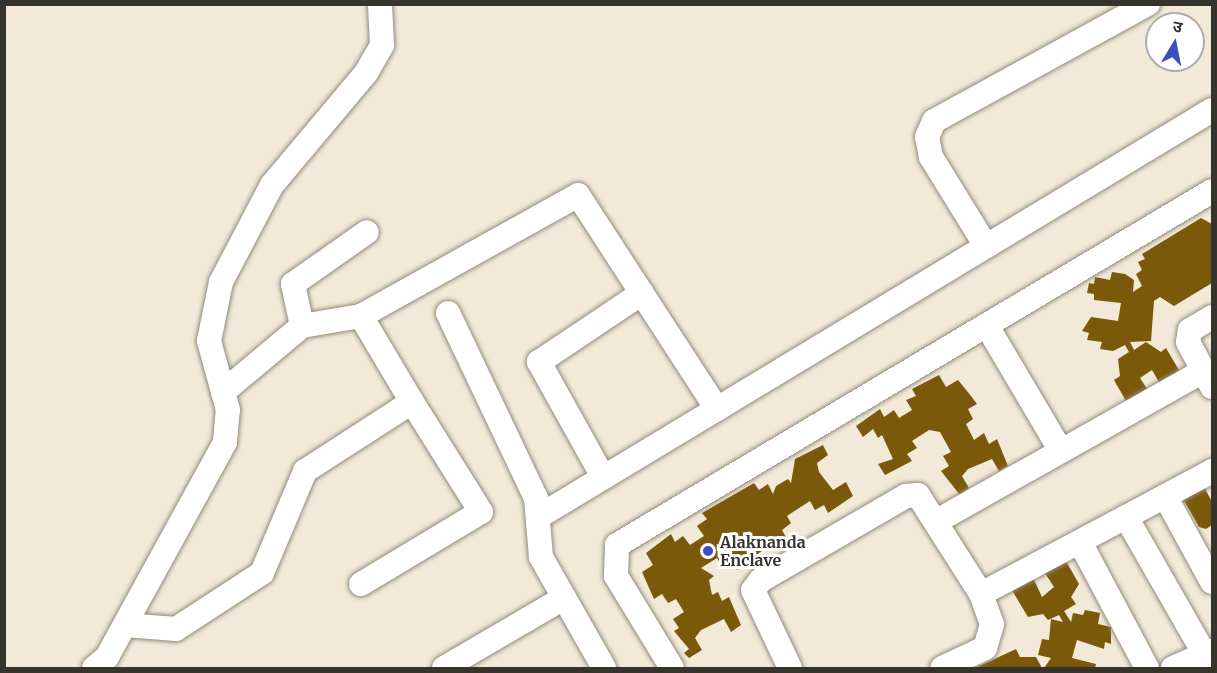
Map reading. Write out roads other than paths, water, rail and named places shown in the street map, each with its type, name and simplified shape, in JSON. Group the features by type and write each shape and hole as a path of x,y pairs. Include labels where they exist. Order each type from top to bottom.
{"street":[{"path":"93,669 125,625 216,463 225,442 223,392 209,341 221,282 272,185 366,73 382,45 380,4"},
{"path":"987,246 931,157 927,137 934,120 1148,4"},
{"path":"537,517 1212,110"},
{"path":"672,669 616,576 617,545 1212,191"},
{"path":"223,392 302,326 361,316 578,195 717,409"},
{"path":"302,326 293,284 367,231"},
{"path":"603,477 539,362 642,292"},
{"path":"448,313 536,498 541,557 604,669"},
{"path":"361,316 481,512 361,584"},
{"path":"937,521 1061,452 1208,379 1188,342 1191,330 1212,317"},
{"path":"987,326 1061,452"},
{"path":"125,625 176,629 262,573 305,471 412,402"},
{"path":"981,594 1081,544 1212,471"},
{"path":"788,668 756,604 753,590 761,580 906,496 918,495 937,521 981,594 991,637 985,648 942,669"},
{"path":"1165,496 1212,582"},
{"path":"1126,517 1210,658 1173,669"},
{"path":"1081,544 1147,669"},
{"path":"444,669 564,598"}],"place":[{"name":"Alaknanda Enclave","path":"708,551"}]}
